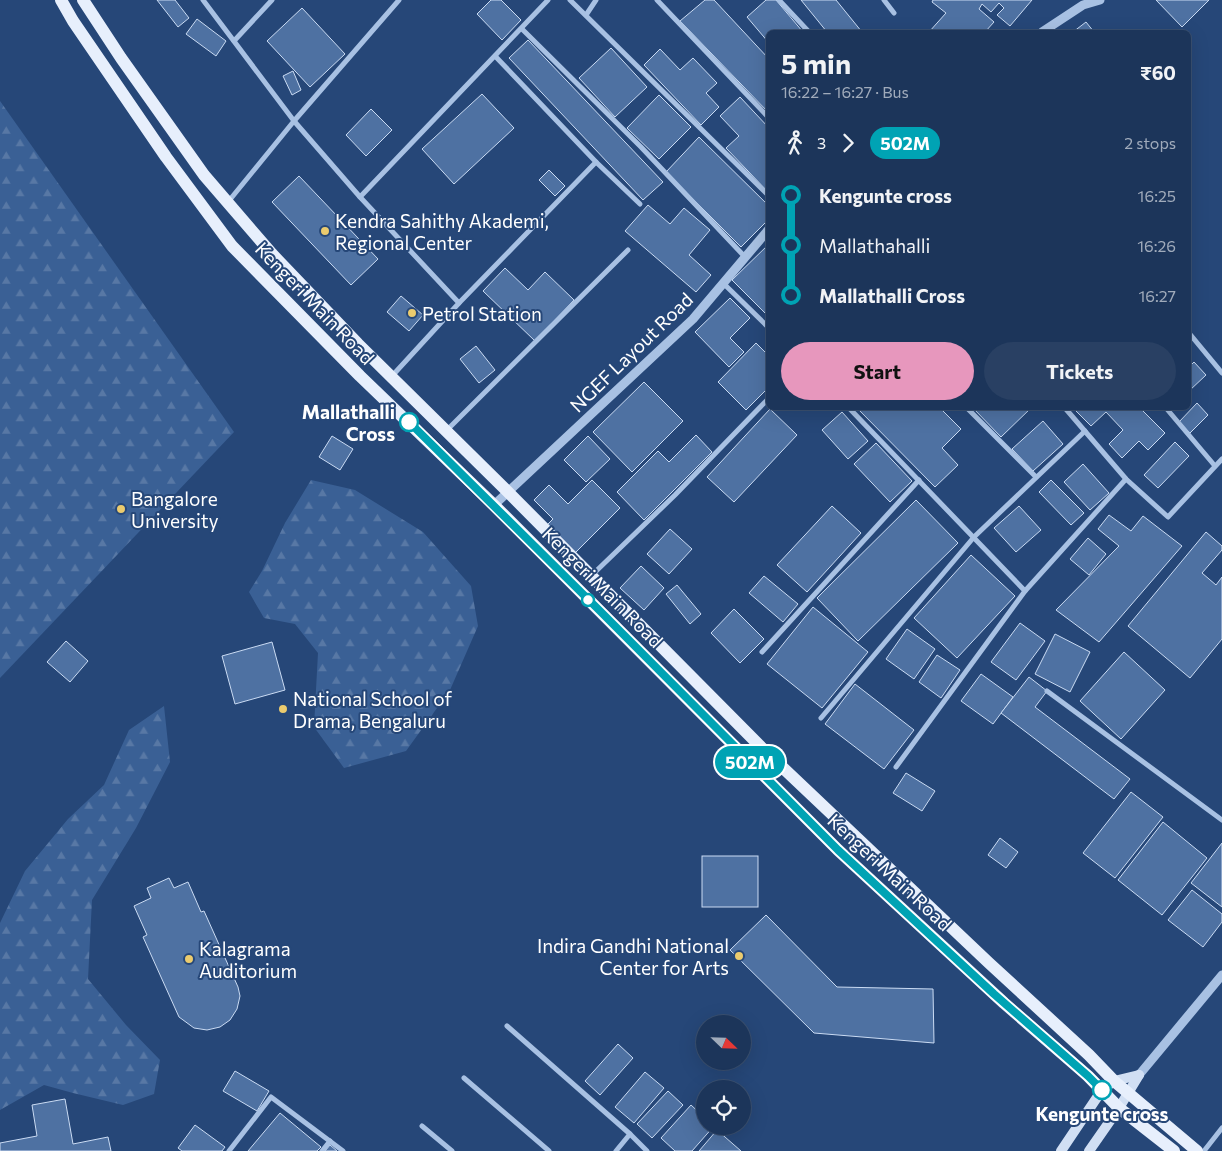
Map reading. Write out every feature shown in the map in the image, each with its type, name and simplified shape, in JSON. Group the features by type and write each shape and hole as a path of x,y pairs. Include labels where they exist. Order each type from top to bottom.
{"main road":[{"name":"Kengeri Main Road","path":"61,0 166,157 232,246 360,376 494,505 838,850 994,994 1088,1076 1119,1108 1174,1151"},
{"name":"Kengeri Main Road","path":"83,0 121,58 204,175 272,254 761,747 1089,1055 1114,1081 1197,1151"},
{"path":"1061,1151 1102,1090 1114,1081 1139,1075"},
{"path":"1089,1151 1139,1075"}],"street":[{"path":"203,0 294,121 360,197 459,303"},
{"path":"234,41 272,0"},
{"path":"228,203 294,121 399,0"},
{"path":"360,197 548,0"},
{"path":"570,0 766,193"},
{"path":"586,15 596,0"},
{"path":"657,0 766,115"},
{"path":"779,0 807,30"},
{"path":"884,0 894,13"},
{"path":"1045,30 1083,5 1100,0"},
{"path":"522,29 641,148 745,257"},
{"path":"495,56 596,162 640,204"},
{"path":"391,376 596,162"},
{"name":"NGEF Layout Road","path":"494,505 693,319 766,232"},
{"path":"447,430 628,250"},
{"path":"723,284 766,325"},
{"path":"1191,336 1222,373"},
{"path":"591,576 676,495 766,401"},
{"path":"851,410 1026,591"},
{"path":"969,410 1036,477"},
{"path":"1067,410 1126,479 1168,517 1222,459"},
{"path":"1168,410 1215,466"},
{"path":"821,718 974,537 1085,431"},
{"path":"896,767 1026,591 1126,479"},
{"path":"762,652 919,480"},
{"path":"1047,691 1222,820"},
{"path":"1139,1075 1222,975"},
{"path":"507,1026 647,1151"},
{"path":"464,1078 549,1151"},
{"path":"229,1151 271,1096 343,1151"},
{"path":"422,1126 452,1151"},
{"path":"1204,1151 1222,1128"},
{"path":"616,1151 630,1134"},
{"path":"322,1151 330,1141"}],"green space":[{"path":"0,101 234,432 0,678"},
{"path":"311,480 355,490 423,532 471,586 478,626 450,690 406,751 344,768 314,727 318,653 295,624 264,618 249,592 262,571 285,523"},
{"path":"164,706 170,762 136,828 92,900 88,979 126,1025 160,1060 154,1094 123,1105 44,1085 0,1110 0,923 25,871 68,819 104,785 129,730"}],"building":[{"path":"157,0 175,0 189,18 178,27"},
{"path":"491,0 501,0 521,20 502,40 477,14"},
{"path":"705,0 714,0 766,56 766,110 680,21"},
{"path":"766,0 776,0 801,30 766,30 766,39 747,17"},
{"path":"801,0 836,0 860,30 825,30"},
{"path":"933,0 1032,0 1010,26 997,15 1004,8 999,3 991,12 982,4 979,9 994,22 987,30 931,30 946,13 932,2"},
{"path":"1156,0 1209,0 1182,27"},
{"path":"302,8 345,54 310,87 267,41"},
{"path":"197,19 226,41 216,56 186,34"},
{"path":"1086,22 1092,30 1076,30"},
{"path":"528,40 663,182 643,200 509,58"},
{"path":"611,48 647,87 615,117 579,78"},
{"path":"660,49 680,70 693,58 717,83 706,93 719,107 701,125 644,65"},
{"path":"293,71 301,90 292,95 283,76"},
{"path":"482,94 514,128 454,184 422,149"},
{"path":"659,95 691,127 659,159 627,128"},
{"path":"740,97 766,125 766,190 726,148 739,136 720,116"},
{"path":"371,109 392,130 366,156 346,135"},
{"path":"699,137 766,203 766,222 741,247 666,172"},
{"path":"549,170 565,186 555,196 539,180"},
{"name":"Kendra Sahithy Akademi, Regional Center","path":"299,176 378,259 351,285 272,202"},
{"path":"648,205 670,224 684,208 710,230 689,255 711,275 696,292 625,231"},
{"path":"766,247 766,314 732,280"},
{"path":"505,268 528,290 545,272 574,300 535,341 483,291"},
{"path":"401,296 423,315 409,331 387,312"},
{"path":"730,298 750,318 730,338 744,352 729,367 695,332"},
{"path":"756,343 766,353 766,390 746,410 718,382"},
{"path":"476,346 495,370 479,383 460,359"},
{"path":"1194,362 1206,375 1191,389 1191,365"},
{"path":"644,382 683,421 632,472 593,432"},
{"path":"1197,403 1208,415 1190,433 1179,422"},
{"path":"769,410 797,435 734,502 707,477"},
{"path":"859,410 942,410 961,429 942,448 958,465 935,487"},
{"path":"975,410 1029,410 1001,437"},
{"path":"1075,410 1142,410 1165,433 1148,450 1139,441 1122,458 1109,444 1123,430 1106,412 1091,426"},
{"path":"842,412 868,441 848,459 822,430"},
{"path":"1043,421 1063,444 1033,471 1012,449"},
{"path":"696,435 712,452 644,520 617,492 658,451 669,462"},
{"path":"332,436 353,449 340,470 319,457"},
{"path":"588,436 610,459 586,482 564,460"},
{"path":"1175,442 1189,456 1158,488 1144,475"},
{"path":"876,443 912,481 890,502 854,464"},
{"path":"1083,464 1109,493 1090,510 1064,482"},
{"path":"592,480 620,508 575,553 547,525 553,519 534,500 549,485 568,504"},
{"path":"1051,480 1084,513 1071,525 1039,492"},
{"path":"916,500 958,543 858,641 817,598"},
{"path":"832,506 861,533 807,592 777,565"},
{"path":"1019,506 1041,530 1016,552 994,528"},
{"path":"1109,515 1131,531 1143,516 1182,546 1099,642 1056,610 1119,546 1098,529"},
{"path":"670,529 692,549 669,574 647,554"},
{"path":"1206,532 1222,546 1222,550 1202,573 1216,585 1222,577 1222,639 1190,678 1128,626"},
{"path":"1088,538 1106,554 1089,575 1070,559"},
{"path":"971,555 1015,596 957,658 914,618"},
{"path":"641,566 664,588 644,610 620,588"},
{"path":"764,576 798,604 783,622 749,593"},
{"path":"677,585 701,614 690,624 666,594"},
{"path":"813,607 868,652 822,708 767,664"},
{"path":"734,609 764,639 740,663 711,633"},
{"path":"1020,623 1045,641 1016,680 991,662"},
{"path":"907,629 935,649 914,679 886,659"},
{"path":"1055,634 1090,652 1070,692 1035,674"},
{"path":"66,641 88,661 70,682 47,662"},
{"path":"272,642 285,690 235,704 222,656"},
{"path":"1124,652 1165,690 1121,739 1080,701"},
{"path":"937,655 960,670 941,698 919,682"},
{"path":"981,674 1013,697 993,724 961,701"},
{"path":"1029,677 1047,691 1035,707 1130,779 1114,799 1001,713"},
{"path":"855,684 914,730 884,769 825,724"},
{"path":"906,773 935,791 922,811 893,793"},
{"path":"1131,792 1163,817 1115,878 1083,853"},
{"path":"1163,822 1207,858 1162,915 1118,880"},
{"path":"1000,838 1018,852 1006,868 988,855"},
{"path":"1222,843 1222,907 1191,883"},
{"path":"702,856 758,856 758,907 702,907"},
{"name":"Kalagrama Auditorium","path":"169,878 174,888 188,882 201,912 204,911 238,987 240,996 237,1009 230,1020 220,1027 207,1030 194,1028 179,1017 143,937 147,935 134,906 151,898 147,888"},
{"path":"1192,890 1222,914 1222,922 1203,947 1168,920"},
{"path":"766,915 837,987 933,989 934,1043 814,1033 730,950"},
{"path":"618,1044 633,1058 600,1095 585,1081"},
{"path":"235,1071 269,1091 257,1111 223,1091"},
{"path":"645,1072 664,1088 634,1123 615,1107"},
{"path":"668,1091 683,1105 652,1138 637,1124"},
{"path":"65,1099 73,1144 108,1137 111,1151 0,1151 0,1143 37,1136 32,1105"},
{"path":"691,1105 696,1110 696,1135 706,1135 692,1151 675,1151 661,1138"},
{"path":"280,1113 321,1147 317,1151 248,1151"},
{"path":"195,1125 225,1147 222,1151 182,1151 178,1148"},
{"path":"713,1135 723,1135 741,1151 699,1151"},
{"path":"330,1145 337,1151 325,1151"}],"bus line":[{"name":"502M","path":"409,422 838,850 994,994 1102,1090"}],"place":[{"name":"Kendra Sahithy Akademi, Regional Center","path":"325,231"},
{"name":"Petrol Station","path":"412,313"},
{"name":"Mallathalli Cross","path":"409,422"},
{"name":"Bangalore University","path":"121,509"},
{"name":"National School of Drama, Bengaluru","path":"283,709"},
{"name":"Indira Gandhi National Center for Arts","path":"739,956"},
{"name":"Kalagrama Auditorium","path":"189,959"},
{"name":"Kengunte cross","path":"1102,1090"}]}
